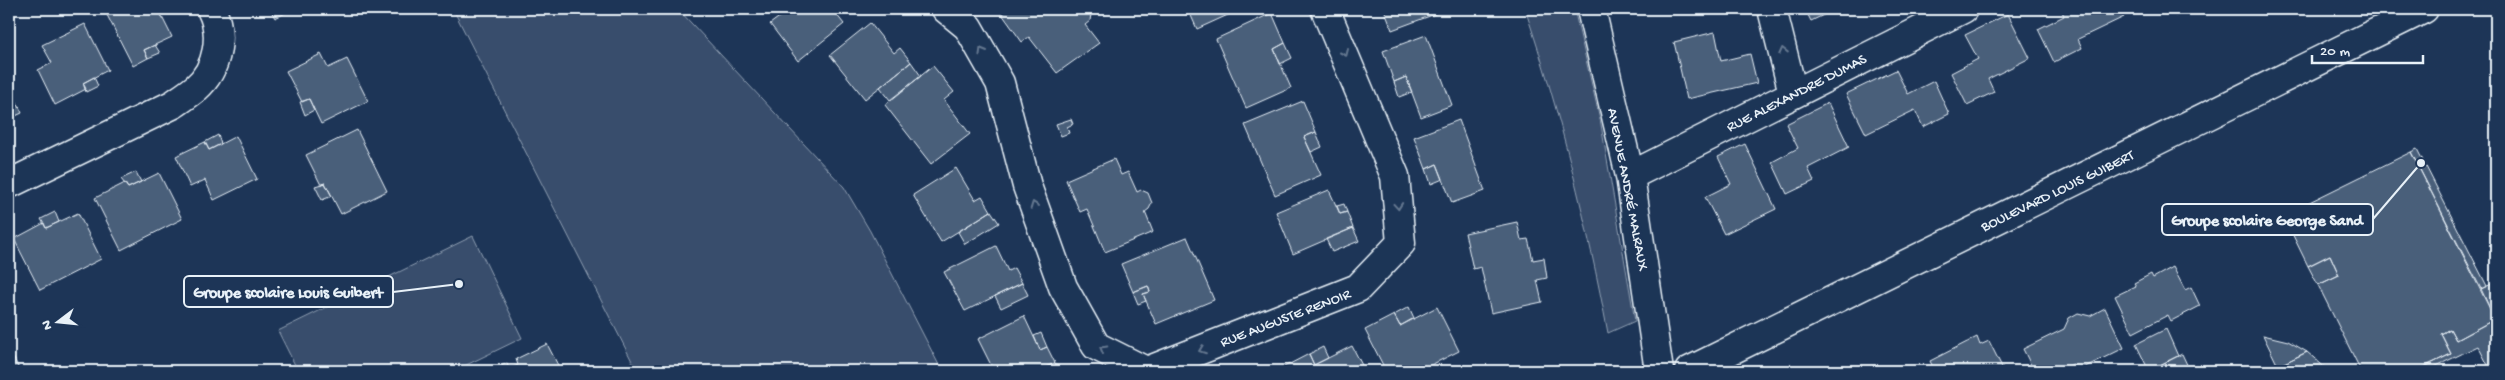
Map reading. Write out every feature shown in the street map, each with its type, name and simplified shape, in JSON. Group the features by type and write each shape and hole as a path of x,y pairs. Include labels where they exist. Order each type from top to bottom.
{"street":[{"path":"9,184 174,104 198,87 215,62 218,38 215,16 211,9"},
{"name":"RUE AUGUSTE RENOIR","path":"946,9 968,27 1000,83 1027,186 1063,286 1077,312 1096,346 1146,371 1358,288 1401,242 1395,176 1325,9"},
{"name":"AVENUE ANDRÉ MALRAUX","path":"1591,9 1630,176 1659,371"},
{"path":"1772,9 1794,93"},
{"name":"RUE ALEXANDRE DUMAS","path":"1630,176 1963,9"},
{"name":"BOULEVARD LOUIS GUIBERT","path":"1689,371 2424,9"}],"shaded area":[{"path":"453,9 678,9 844,187 870,231 942,371 637,371"},
{"path":"1525,9 1574,9 1600,119 1635,321 1608,333 1562,129"},
{"path":"473,236 522,338 454,371 298,371 278,331"}],"building":[{"path":"119,9 158,9 172,37 144,50 148,58 133,66 107,15"},
{"path":"270,9 294,9 275,18"},
{"path":"790,9 832,9 844,24 798,61 770,24"},
{"path":"1008,9 1087,9 1091,14 1090,21 1085,25 1099,43 1057,73 1029,37 1022,42 1002,14"},
{"path":"1188,9 1241,9 1197,29"},
{"path":"1384,9 1446,9 1446,10 1392,30"},
{"path":"1805,9 1836,9 1811,21"},
{"path":"2061,9 2120,9 2124,17 2078,39 2082,48 2054,62 2038,29 2064,16"},
{"path":"2171,9 2190,9 2175,16"},
{"path":"1272,13 1285,43 1274,49 1291,88 1246,108 1216,39"},
{"path":"2008,14 2030,58 1988,79 1994,92 1967,105 1951,73 1978,59 1965,35"},
{"path":"870,23 894,53 900,48 911,62 865,99 830,55"},
{"path":"85,24 108,70 83,83 86,89 55,105 38,70 52,63 42,45"},
{"path":"1715,32 1721,61 1750,54 1757,83 1687,99 1674,42"},
{"path":"1426,35 1452,105 1421,117 1406,77 1394,82 1383,51"},
{"path":"1285,43 1292,58 1280,64 1274,49"},
{"path":"155,45 160,53 148,58 144,50"},
{"path":"321,54 328,68 347,59 368,101 321,124 309,99 302,102 286,71"},
{"path":"911,62 921,76 890,100 880,87"},
{"path":"933,66 954,92 944,100 970,134 931,164 885,105"},
{"path":"1896,70 1908,94 1934,81 1949,114 1923,127 1915,110 1866,134 1846,94"},
{"path":"94,77 98,86 86,92 83,83"},
{"path":"1406,77 1412,92 1399,97 1394,82"},
{"path":"9,85 22,113 9,119"},
{"path":"309,99 314,110 305,115 300,102"},
{"path":"1303,101 1316,132 1304,137 1321,175 1275,195 1245,125"},
{"path":"1828,103 1849,147 1808,168 1814,181 1787,194 1772,162 1798,148 1786,124"},
{"path":"1071,119 1073,124 1067,127 1069,133 1061,136 1056,124"},
{"path":"1459,120 1485,191 1452,203 1437,164 1426,169 1414,137"},
{"path":"357,130 387,191 341,214 325,183 321,185 306,155"},
{"path":"1316,132 1322,147 1311,152 1304,137"},
{"path":"218,135 221,144 209,150 205,142"},
{"path":"236,136 257,179 214,200 205,180 190,187 176,156 205,142 209,150"},
{"path":"1745,144 1776,209 1724,234 1705,197 1731,184 1718,157"},
{"path":"2417,149 2487,286 2481,289 2411,152"},
{"path":"2411,152 2495,319 2456,340 2450,329 2441,334 2451,354 2424,367 2426,371 2361,371 2318,285 2339,275 2330,255 2308,266 2283,215"},
{"path":"1114,159 1121,175 1128,172 1137,192 1141,190 1148,193 1152,203 1145,212 1153,232 1105,252 1087,209 1080,212 1066,180"},
{"path":"1437,164 1443,179 1431,184 1426,169"},
{"path":"956,168 975,200 982,196 991,211 941,242 913,195"},
{"path":"136,172 141,182 128,188 121,179"},
{"path":"159,173 182,219 121,250 95,198 125,183 128,188"},
{"path":"325,183 332,196 322,200 315,186"},
{"path":"1329,190 1340,214 1347,212 1353,228 1293,254 1276,212"},
{"path":"1344,204 1347,212 1340,214 1337,206"},
{"path":"991,211 999,223 965,244 958,232"},
{"path":"55,212 59,222 46,228 41,219"},
{"path":"78,213 101,259 40,290 14,239 44,223 46,228"},
{"path":"1517,222 1521,240 1528,239 1533,260 1544,258 1547,278 1537,280 1542,302 1491,313 1481,267 1473,269 1465,233"},
{"path":"1353,228 1359,241 1332,252 1326,239"},
{"path":"1187,237 1214,300 1156,324 1143,294 1150,292 1148,286 1133,292 1121,264"},
{"path":"996,246 1008,271 1014,268 1022,283 965,311 944,272"},
{"path":"2330,255 2339,275 2318,285 2308,266"},
{"path":"2173,267 2185,290 2191,287 2200,306 2171,321 2168,315 2133,333 2115,296 2136,286 2134,283 2151,274 2153,278"},
{"path":"2496,282 2496,371 2491,371 2478,346 2426,371 2424,367 2451,354 2441,334 2450,329 2456,340 2495,319 2481,289"},
{"path":"1022,283 1028,295 1001,308 995,296"},
{"path":"1148,286 1150,292 1143,294 1146,301 1138,304 1133,292"},
{"path":"1409,307 1414,318 1400,326 1394,315"},
{"path":"1437,307 1459,351 1419,371 1386,371 1365,330 1394,315 1400,326"},
{"path":"2105,308 2124,348 2077,371 2073,364 2058,371 2034,371 2023,349 2064,329 2069,318 2078,313 2090,316"},
{"path":"1024,316 1040,350 1047,347 1055,363 1037,371 994,371 978,339"},
{"path":"2166,329 2178,356 2149,371 2136,344"},
{"path":"1041,333 1047,347 1040,350 1034,336"},
{"path":"2263,335 2288,341 2307,352 2278,366"},
{"path":"1977,337 1980,345 1989,341 2004,371 1935,371 1930,361"},
{"path":"547,344 561,371 492,371 507,363 509,369 518,365 516,359"},
{"path":"1352,346 1365,371 1283,371 1282,368 1309,354 1314,365"},
{"path":"1323,347 1328,358 1314,365 1309,354"},
{"path":"9,348 20,371 9,371"},
{"path":"2307,352 2329,371 2281,371 2278,366"},
{"path":"2182,354 2190,371 2147,371 2178,356"},
{"path":"1055,363 1059,371 1037,371"}],"place":[{"name":"Groupe scolaire George Sand","path":"2421,163"},
{"name":"Groupe scolaire Louis Guibert","path":"459,284"}]}
